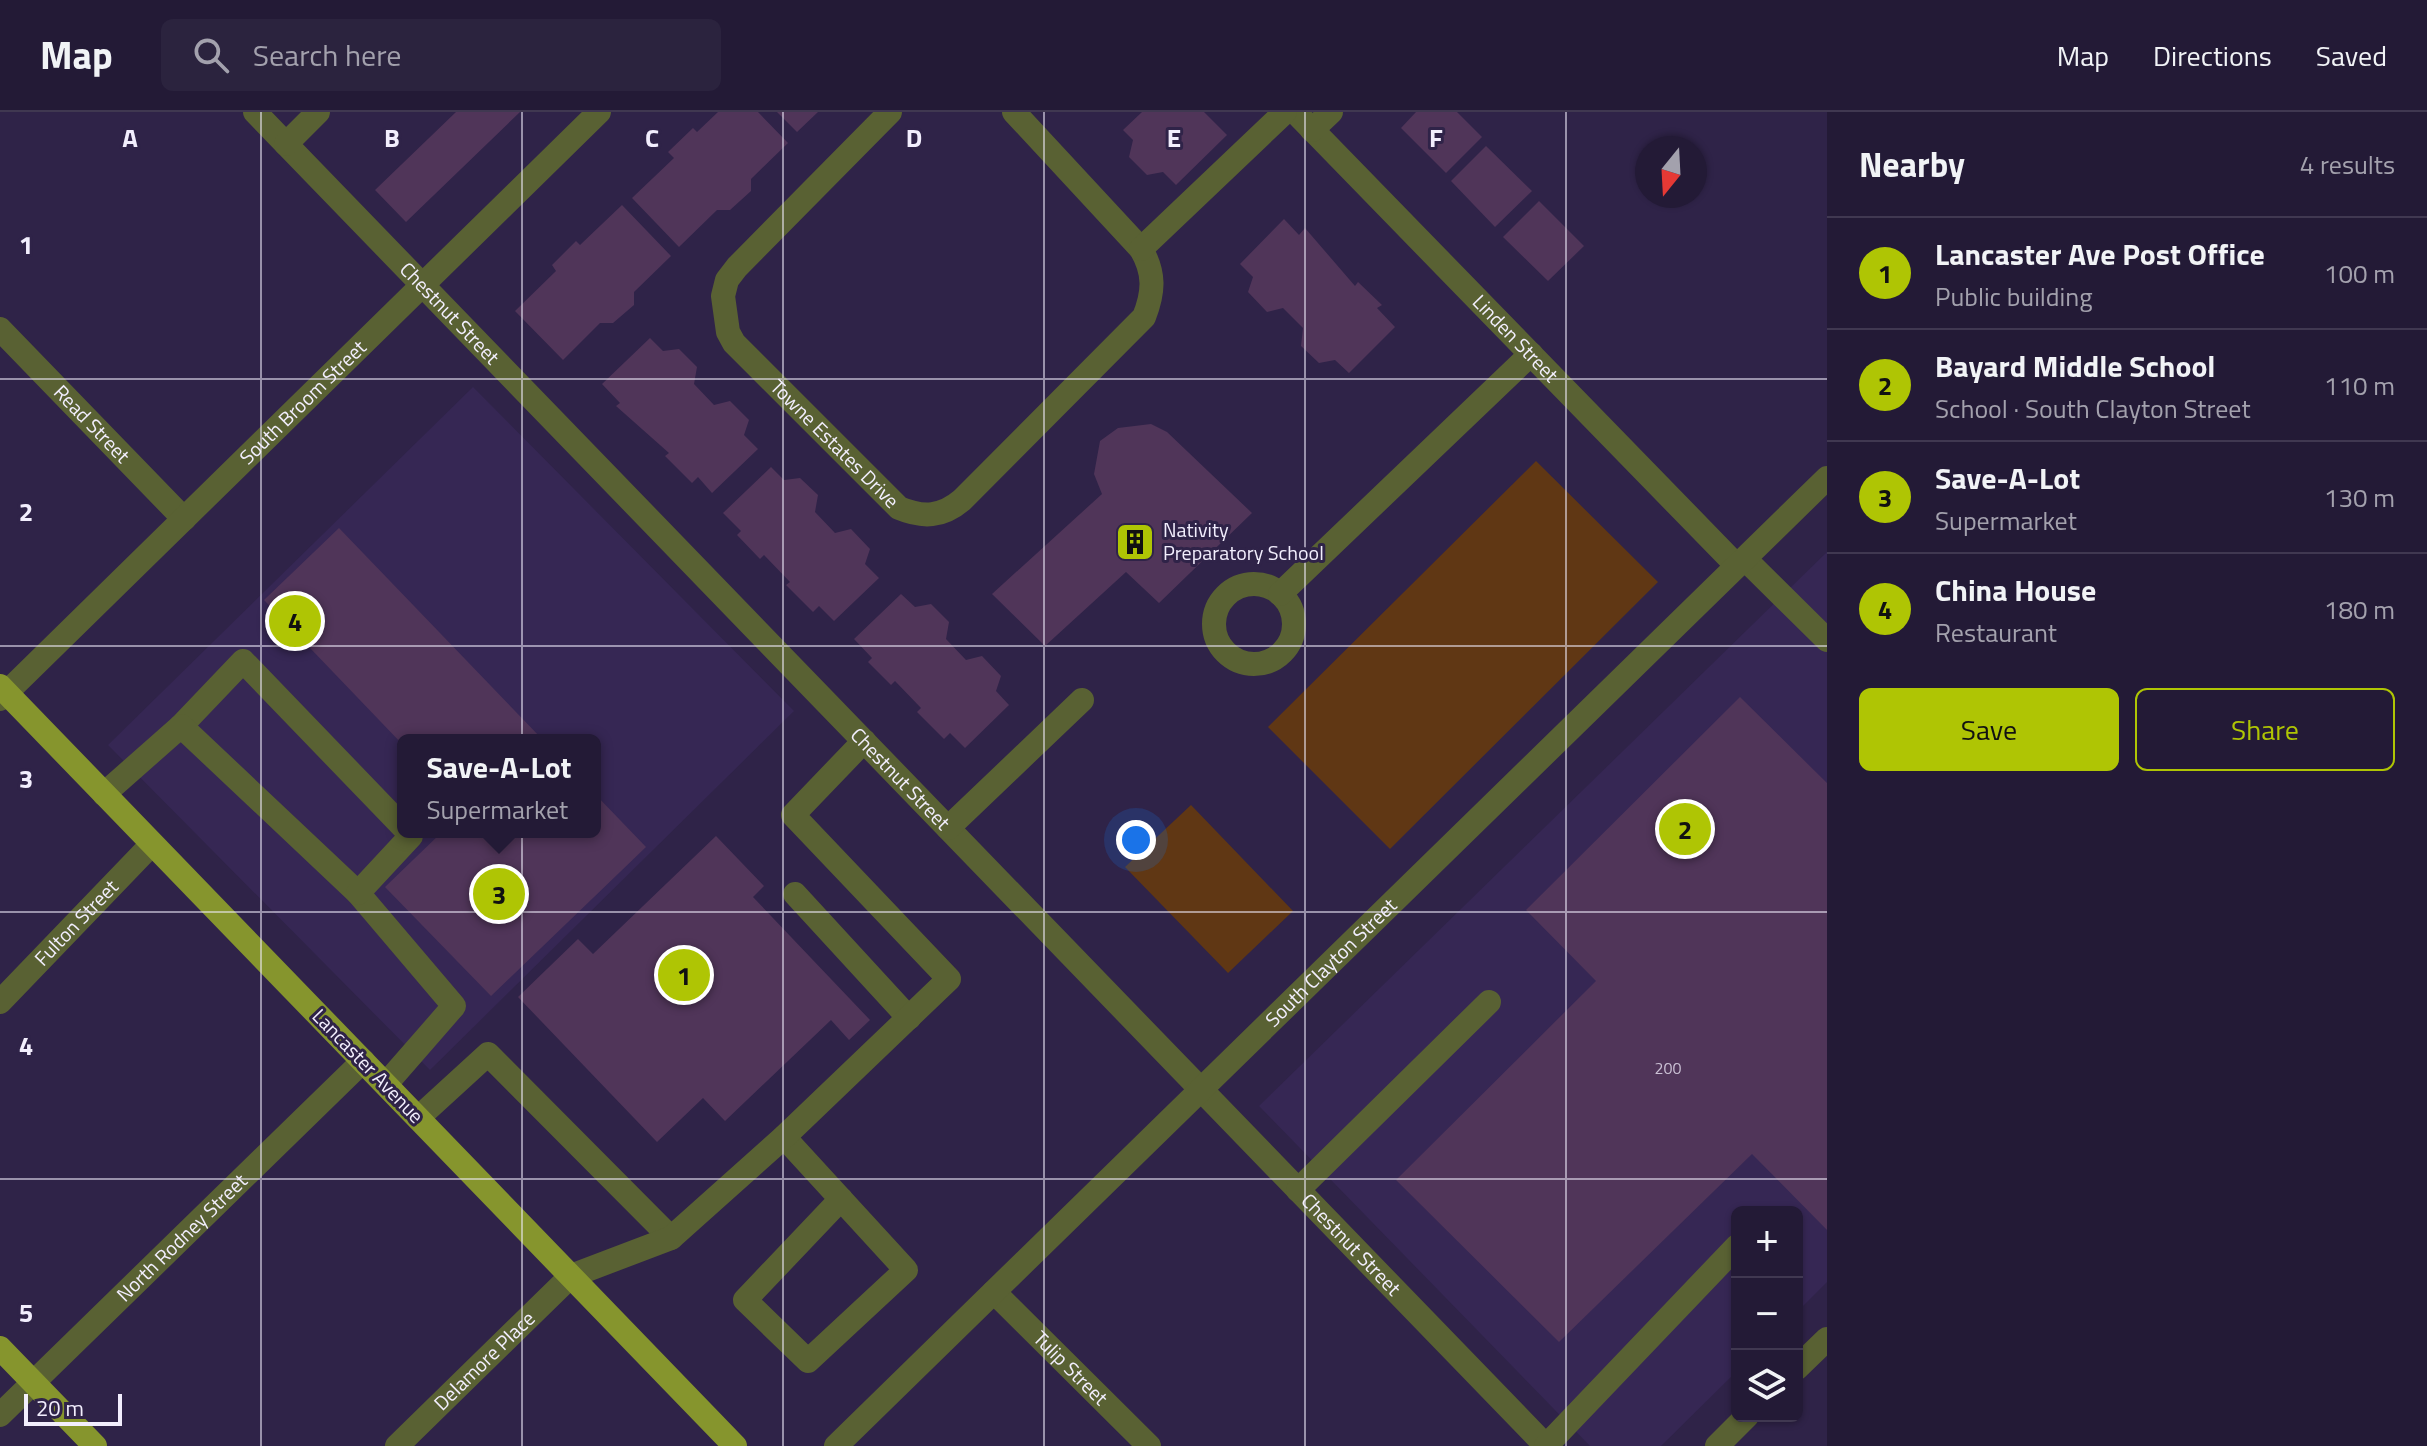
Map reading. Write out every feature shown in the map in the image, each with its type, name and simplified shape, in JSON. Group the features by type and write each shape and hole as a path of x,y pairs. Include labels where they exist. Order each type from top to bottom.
{"main road":[{"name":"Lancaster Avenue","path":"2,693 104,794 735,1446"},
{"path":"0,1348 95,1446"}],"street":[{"name":"Chestnut Street","path":"255,112 1546,1446"},
{"path":"286,144 318,112"},
{"name":"South Broom Street","path":"2,693 599,112"},
{"name":"Towne Estates Drive","path":"890,112 737,267 727,280 723,307 734,343 899,508 927,515 952,509 1144,317 1153,286 1152,270 1141,249 1014,112"},
{"path":"1141,249 1285,112"},
{"name":"Linden Street","path":"1295,112 1531,354 1741,562 1827,640"},
{"path":"1312,130 1331,112"},
{"name":"Read Street","path":"0,329 184,519"},
{"path":"1280,594 1531,354"},
{"name":"South Clayton Street","path":"836,1446 1827,478"},
{"path":"104,794 181,726 243,661 397,821"},
{"path":"948,828 1082,700"},
{"path":"181,726 358,893 454,1006 386,1084"},
{"path":"571,1276 671,1238 784,1137 949,979 793,815 864,741"},
{"path":"358,893 409,838"},
{"name":"Fulton Street","path":"0,1002 152,844"},
{"path":"795,894 909,1018"},
{"path":"1298,1190 1489,1002"},
{"path":"418,1118 488,1054 671,1238"},
{"name":"North Rodney Street","path":"0,1415 363,1061"},
{"path":"784,1137 841,1199 906,1270 808,1361 745,1300 841,1199"},
{"path":"1546,1446 1731,1252"},
{"name":"Delamore Place","path":"397,1446 571,1276"},
{"name":"Tulip Street","path":"994,1292 1149,1446"},
{"path":"1803,1362 1827,1339"},
{"path":"1717,1446 1741,1422"}],"shaded area":[{"path":"473,387 794,711 430,1070 108,745"},
{"path":"1536,461 1658,582 1390,849 1268,727"},
{"path":"1827,552 1827,1282 1803,1306 1803,1206 1731,1206 1731,1377 1661,1446 1590,1446 1259,1106"},
{"path":"1191,805 1293,911 1228,973 1125,867"}],"building":[{"path":"456,112 520,112 406,222 375,190"},
{"path":"718,112 758,112 788,143 751,179 751,191 730,210 717,210 679,247 632,198 674,158 668,152 693,128 697,132"},
{"path":"777,112 818,112 797,132"},
{"path":"1142,112 1204,112 1227,135 1176,185 1163,172 1147,175 1129,157 1133,140 1123,130"},
{"path":"1416,112 1457,112 1482,137 1446,173 1401,128"},
{"path":"1486,146 1532,191 1495,227 1451,181"},
{"path":"1539,201 1584,246 1548,281 1503,237"},
{"path":"622,205 671,256 634,292 634,305 613,323 600,323 563,360 515,311 556,271 552,265 576,241 580,245"},
{"path":"1284,219 1299,235 1305,228 1355,286 1358,282 1382,305 1377,308 1395,327 1349,373 1335,360 1319,363 1301,346 1303,328 1283,308 1267,312 1248,292 1253,277 1240,264"},
{"path":"650,338 663,351 679,349 697,367 694,384 714,405 730,401 749,420 744,435 758,449 712,493 698,477 692,483 665,456 669,453 616,406 620,403 602,384"},
{"name":"Nativity Preparatory School","path":"1151,424 1167,432 1252,513 1159,603 1126,572 1045,646 992,594 1102,494 1094,474 1100,441 1118,428"},
{"path":"771,467 784,480 800,478 818,495 815,512 835,533 851,529 870,549 865,564 879,578 834,621 819,606 813,612 786,585 790,582 764,555 760,559 737,535 741,531 723,513"},
{"path":"339,528 537,734 397,734 397,739 264,600"},
{"path":"901,594 915,607 931,604 949,622 946,639 966,660 982,656 1001,676 996,691 1009,705 965,748 950,733 944,739 917,712 921,708 895,681 891,685 868,662 872,658 854,639"},
{"path":"1740,697 1827,783 1827,1230 1752,1154 1559,1342 1396,1180 1596,981 1526,910"},
{"path":"601,800 646,847 491,996 385,887 436,838 601,838"},
{"path":"716,836 764,886 753,897 870,1020 849,1040 831,1020 725,1121 703,1098 657,1142 518,997 578,939 593,954"}],"place":[{"name":"Nativity Preparatory School","path":"1135,542"},
{"name":"China House","path":"295,621"},
{"name":"Bayard Middle School","path":"1685,829"},
{"name":"Save-A-Lot","path":"499,894"},
{"name":"Lancaster Ave Post Office","path":"684,975"}]}
